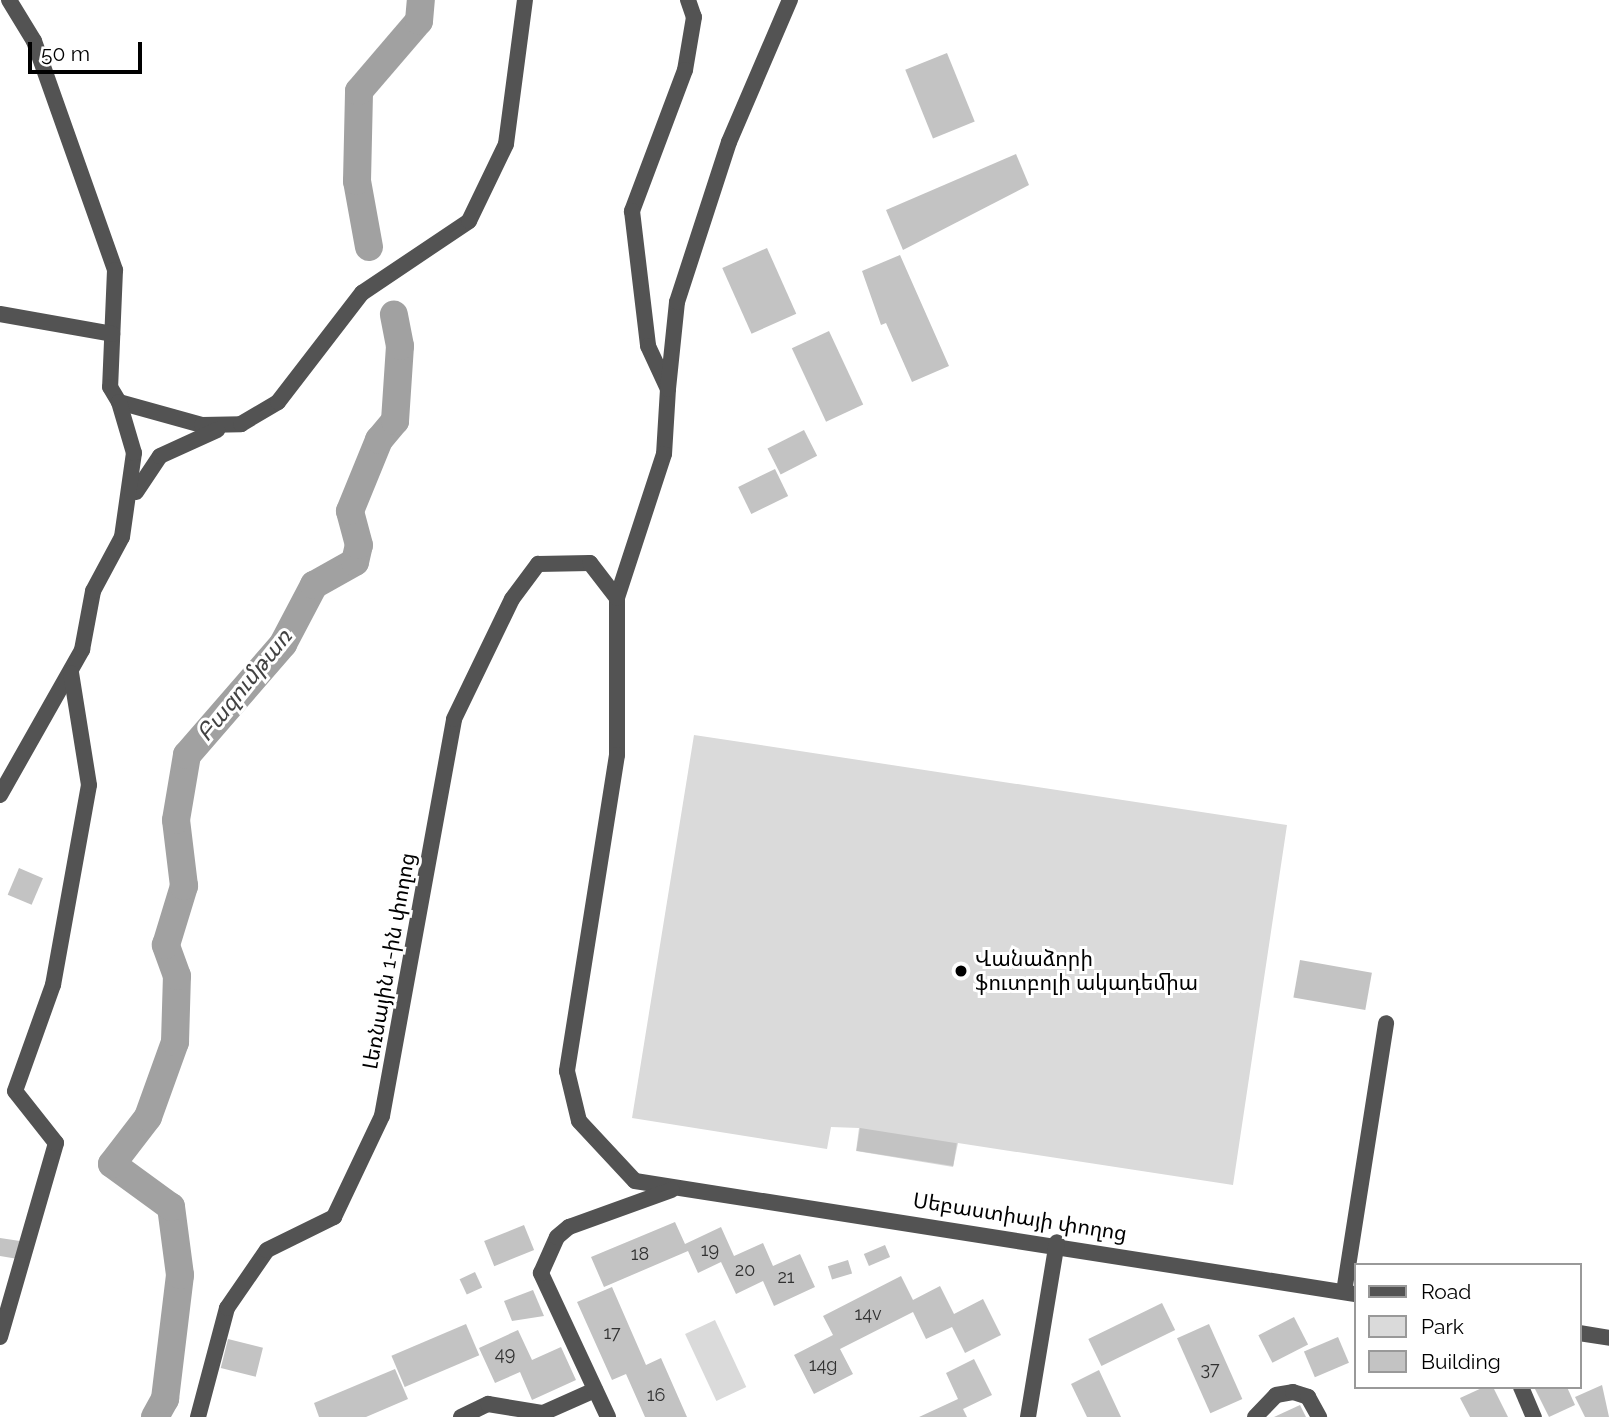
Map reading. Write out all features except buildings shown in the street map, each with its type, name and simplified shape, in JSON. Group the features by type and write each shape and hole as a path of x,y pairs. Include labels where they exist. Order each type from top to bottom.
{"street":[{"path":"0,795 6,767 71,673 82,650 93,591 122,537 132,500 134,453 119,402 110,387 115,270 34,41 9,0"},
{"path":"132,500 160,456 202,434 241,424 278,402 362,293 469,221 506,144 525,0"},
{"path":"668,389 648,346 632,211 685,70 694,17 688,0"},
{"name":"Սեբաստիայի փողոց","path":"790,0 729,142 677,302 664,454 617,598 617,755 567,1071 579,1121 635,1181 1057,1242 1350,1293"},
{"path":"0,314 112,334"},
{"path":"119,402 202,425 241,424"},
{"name":"Լեռնային 1-ին փողոց","path":"198,1417 228,1308 267,1250 334,1217 382,1115 454,719 512,599 538,564 590,563 617,598"},
{"path":"0,1337 56,1143 15,1091 53,985 89,785 71,673"},
{"path":"1350,1293 1386,1023"},
{"path":"608,1417 541,1273 548,1253 569,1227 677,1188"},
{"path":"1028,1417 1057,1242"},
{"path":"1581,1333 1609,1338"},
{"path":"1522,1389 1534,1417"},
{"path":"461,1417 488,1404 543,1413 596,1390"},
{"path":"1255,1417 1276,1395 1293,1392 1308,1397 1319,1417"}],"green space":[{"name":"Վանաձորի ֆուտբոլի ակադեմիա","path":"694,735 1287,825 1233,1185 958,1143 953,1167 856,1151 859,1128 831,1127 827,1149 632,1118"},
{"path":"715,1320 746,1387 716,1401 685,1334"}],"waterway":[{"name":"Բազումթառ","path":"369,247 357,181 359,91 419,21 421,0"},
{"name":"Բազումթառ","path":"155,1417 165,1399 180,1275 171,1207 112,1164 148,1117 175,1042 177,976 166,945 184,886 176,820 187,755 283,644 314,585 355,562 359,545 350,511 379,440 395,421 400,346 394,315"}],"place":[{"name":"Վանաձորի ֆուտբոլի ակադեմիա","path":"961,971"}]}
